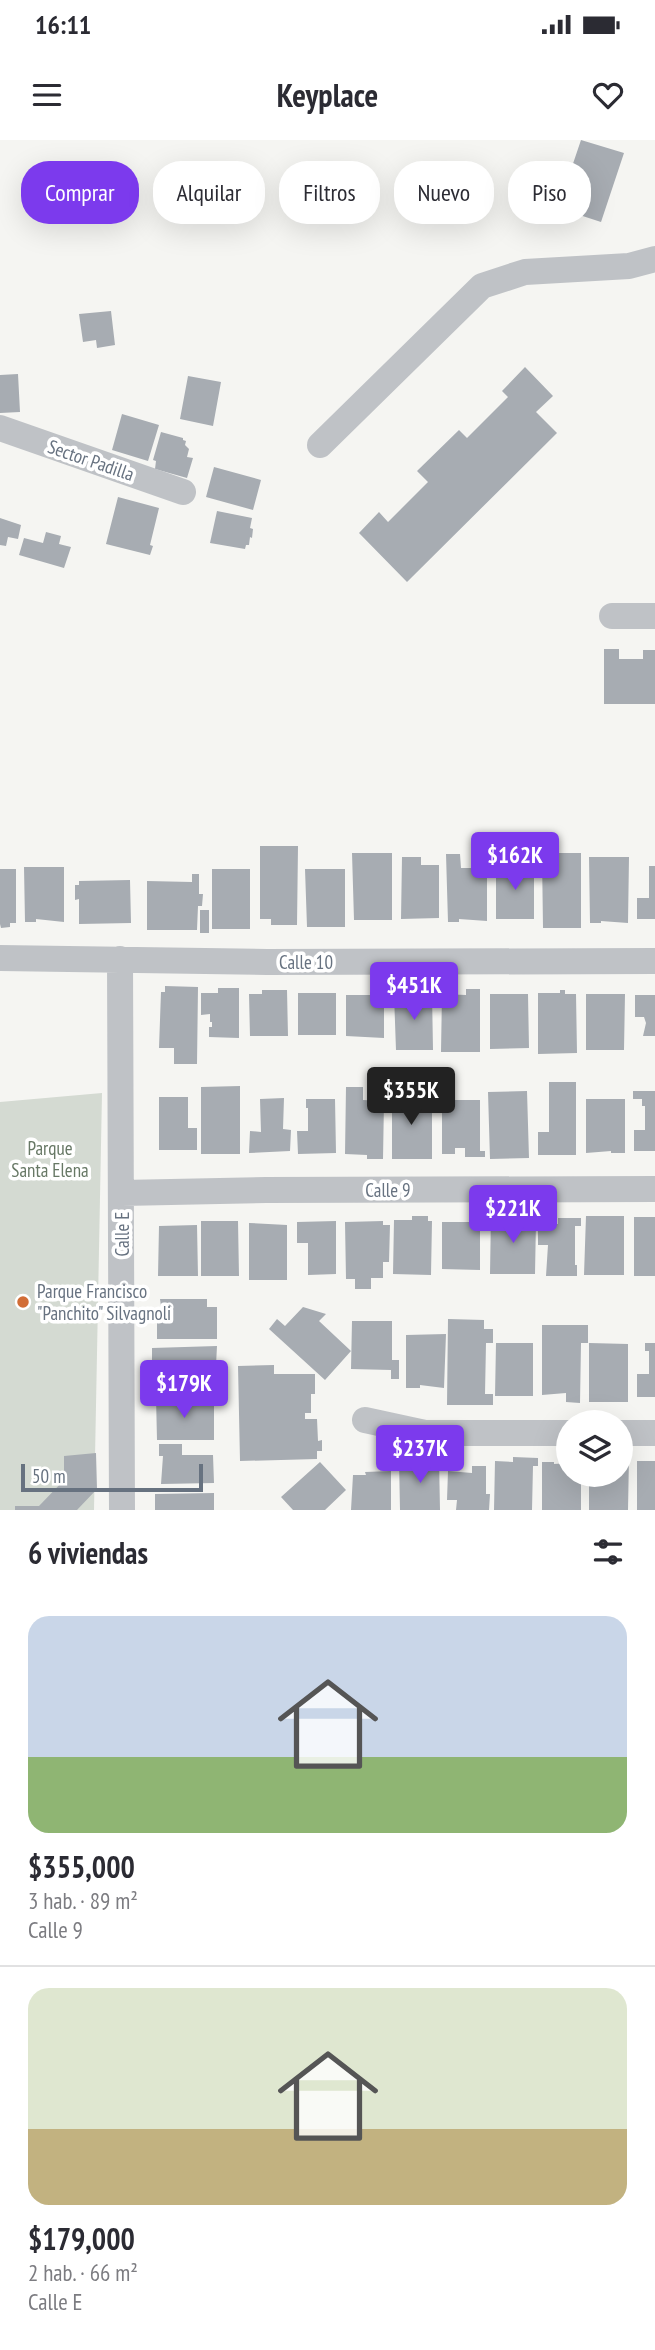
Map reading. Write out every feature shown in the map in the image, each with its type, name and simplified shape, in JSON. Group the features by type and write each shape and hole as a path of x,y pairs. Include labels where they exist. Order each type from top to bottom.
{"street":[{"path":"320,445 482,286 525,272 629,266 655,259"},
{"name":"Sector Padilla","path":"0,429 183,492"},
{"path":"612,616 655,616"},
{"name":"Calle 10","path":"0,958 655,961"},
{"name":"Calle E","path":"120,959 122,1510"},
{"name":"Calle 9","path":"122,1193 655,1189"},
{"path":"365,1420 425,1433 556,1433"},
{"path":"633,1433 655,1433"}],"green space":[{"name":"Parque Santa Elena","path":"102,1093 94,1510 0,1510 0,1102"}],"building":[{"path":"581,140 624,153 601,222 591,219 591,161 574,161"},
{"path":"111,311 115,345 97,348 96,340 83,342 79,314"},
{"path":"525,367 553,396 536,412 557,433 407,582 359,533 379,512 388,522 428,482 417,471 459,430 467,438 508,397 502,391"},
{"path":"18,374 20,412 0,413 0,375"},
{"path":"188,376 221,382 213,426 180,419"},
{"path":"122,414 159,425 148,461 112,450"},
{"path":"161,432 186,441 185,445 189,449 187,457 193,458 187,478 155,469 156,461 153,460"},
{"path":"214,467 261,480 253,510 206,497"},
{"path":"118,497 159,508 150,555 106,544"},
{"path":"217,511 252,518 252,538 250,537 249,545 246,545 245,549 210,543"},
{"path":"0,518 21,525 18,539 8,537 6,546 0,545"},
{"path":"46,532 61,536 59,544 71,547 64,568 19,555 24,538 43,543"},
{"path":"604,649 619,649 619,659 643,659 643,650 655,650 655,704 604,704"},
{"path":"260,846 298,846 297,925 271,925 271,919 260,919"},
{"path":"352,853 392,853 392,920 354,920"},
{"path":"556,853 581,853 581,928 543,928 542,856 556,856"},
{"path":"446,854 460,854 461,868 487,868 487,921 459,919 459,922 448,922"},
{"path":"402,857 421,857 421,865 439,865 439,918 401,919"},
{"path":"589,857 629,857 628,923 590,923"},
{"path":"496,865 534,865 534,919 496,919"},
{"path":"649,866 655,866 655,919 637,919 637,898 649,898"},
{"path":"24,867 64,867 64,922 36,919 36,922 25,922"},
{"path":"0,869 16,869 16,923 1,928 0,924"},
{"path":"212,869 250,869 250,929 212,929"},
{"path":"305,869 345,869 345,927 307,927"},
{"path":"192,874 199,874 199,894 203,894 202,906 198,906 197,930 147,930 147,881 192,882"},
{"path":"130,880 131,923 79,924 79,899 75,900 75,885 79,885 79,881"},
{"path":"200,910 209,910 209,933 200,933"},
{"path":"165,986 198,987 197,1064 174,1064 174,1048 159,1048 161,992 165,992"},
{"path":"218,988 239,988 239,1038 209,1037 212,1022 210,1014 201,1015 201,993 218,993"},
{"path":"466,989 480,989 480,1052 441,1052 442,994 466,995"},
{"path":"262,990 287,990 288,1036 250,1036 249,994 262,994"},
{"path":"560,990 565,990 565,994 576,994 577,1053 538,1054 538,993 560,993"},
{"path":"384,991 384,1038 346,1036 346,995 370,995 370,992"},
{"path":"298,993 336,993 336,1035 298,1035"},
{"path":"432,993 433,1050 396,1050 394,994"},
{"path":"490,994 528,994 529,1048 490,1049"},
{"path":"586,994 625,994 624,1050 586,1050"},
{"path":"635,995 655,995 655,1036 643,1036 646,1023 644,1017 635,1017"},
{"path":"549,1082 576,1082 576,1155 538,1155 538,1132 549,1132"},
{"path":"240,1086 240,1154 201,1154 201,1087"},
{"path":"346,1087 363,1087 363,1100 384,1101 383,1159 345,1154"},
{"path":"392,1089 406,1089 406,1099 432,1100 432,1159 392,1159"},
{"path":"527,1091 529,1158 490,1159 488,1092"},
{"path":"633,1091 655,1091 655,1151 634,1151 634,1130 645,1130 645,1106 642,1106 642,1099 633,1099"},
{"path":"159,1097 188,1097 188,1128 197,1128 197,1150 159,1150"},
{"path":"284,1098 283,1129 291,1130 290,1151 249,1153 250,1131 261,1132 260,1099"},
{"path":"306,1099 335,1099 336,1153 298,1154 297,1131 308,1131"},
{"path":"586,1099 625,1099 625,1153 586,1153"},
{"path":"442,1100 480,1100 480,1151 485,1151 485,1157 465,1157 465,1148 455,1148 455,1154 442,1154"},
{"path":"491,1214 528,1215 528,1221 536,1221 535,1274 490,1274"},
{"path":"412,1216 428,1216 428,1221 432,1221 431,1275 393,1274 394,1220 412,1220"},
{"path":"586,1216 624,1216 624,1275 584,1275"},
{"path":"634,1217 655,1217 655,1276 634,1276"},
{"path":"558,1218 581,1218 581,1226 575,1226 577,1276 546,1276 548,1245 538,1245 538,1222 558,1224"},
{"path":"201,1221 238,1221 239,1276 201,1276"},
{"path":"336,1221 336,1274 308,1275 308,1243 297,1243 297,1222"},
{"path":"383,1221 383,1225 390,1225 389,1262 383,1262 383,1278 371,1278 371,1289 355,1289 355,1279 346,1279 345,1222"},
{"path":"442,1222 480,1222 480,1270 442,1269"},
{"path":"249,1223 287,1225 287,1280 249,1280"},
{"path":"197,1225 198,1276 158,1276 159,1226"},
{"path":"160,1299 207,1299 207,1307 217,1307 217,1339 157,1339 157,1321 163,1321"},
{"path":"303,1307 326,1314 319,1321 351,1351 325,1380 269,1329 277,1319 285,1326"},
{"path":"448,1319 484,1320 484,1329 493,1329 493,1343 486,1343 485,1394 493,1394 493,1405 447,1405"},
{"path":"352,1321 392,1321 392,1360 399,1360 399,1379 391,1379 391,1370 351,1369"},
{"path":"542,1325 588,1325 588,1343 581,1343 580,1403 566,1402 566,1393 542,1395"},
{"path":"446,1334 444,1388 420,1385 420,1388 406,1388 406,1335"},
{"path":"496,1343 533,1343 533,1396 495,1396"},
{"path":"589,1343 628,1344 628,1402 589,1402"},
{"path":"645,1343 655,1343 655,1397 637,1397 637,1374 649,1374 649,1351 645,1351"},
{"path":"217,1346 215,1385 156,1387 155,1373 152,1373 152,1348"},
{"path":"274,1365 274,1374 315,1374 311,1413 305,1413 305,1419 317,1419 318,1441 322,1440 322,1451 317,1451 317,1459 240,1461 238,1366"},
{"path":"183,1396 184,1405 214,1404 214,1440 157,1440 156,1397"},
{"path":"159,1444 182,1444 182,1455 213,1455 214,1483 161,1484 163,1456 159,1456"},
{"path":"96,1453 97,1489 77,1510 15,1510 15,1506 39,1506 64,1480 64,1456"},
{"path":"513,1457 538,1458 538,1466 533,1466 532,1510 494,1510 495,1461 513,1462"},
{"path":"439,1459 440,1510 400,1510 399,1460"},
{"path":"637,1461 655,1461 655,1510 637,1510"},
{"path":"320,1462 346,1490 325,1510 293,1510 281,1497"},
{"path":"542,1462 554,1462 556,1487 581,1487 581,1510 542,1510"},
{"path":"472,1466 486,1466 489,1510 456,1510 457,1500 447,1500 448,1471 472,1473"},
{"path":"391,1471 391,1510 351,1510 353,1475"},
{"path":"589,1487 628,1487 628,1510 589,1510"},
{"path":"214,1493 214,1510 155,1510 155,1494"}],"place":[{"name":"Parque Francisco \"Panchito\" Silvagnoli","path":"23,1302"}]}
